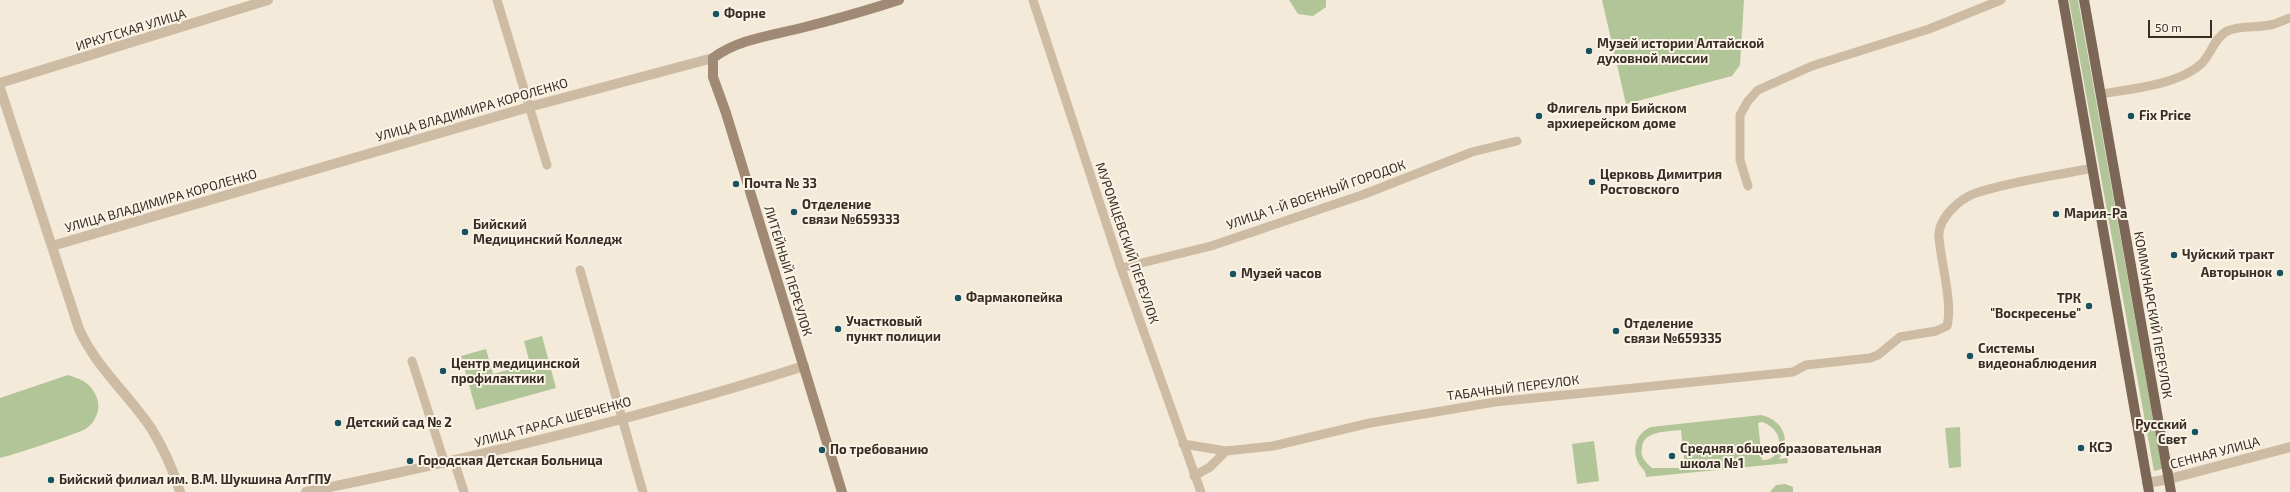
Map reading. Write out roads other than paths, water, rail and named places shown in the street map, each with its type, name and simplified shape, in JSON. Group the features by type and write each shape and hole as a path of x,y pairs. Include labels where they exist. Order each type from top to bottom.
{"main road":[{"name":"УЛИЦА ВЛАДИМИРА КОРОЛЕНКО","path":"713,58 725,49 742,43 832,20 899,0"},
{"path":"2063,0 2148,487"},
{"name":"КОММУНАРСКИЙ ПЕРЕУЛОК","path":"2084,0 2171,492"},
{"name":"ЛИТЕЙНЫЙ ПЕРЕУЛОК","path":"713,58 713,77 726,113 842,492"}],"street":[{"name":"ИРКУТСКАЯ УЛИЦА","path":"0,83 268,0"},
{"path":"497,0 547,165"},
{"name":"МУРОМЦЕВСКИЙ ПЕРЕУЛОК","path":"1033,0 1121,268 1194,476 1201,492"},
{"path":"1748,186 1740,160 1740,115 1758,90 1812,66 1929,29 2001,0"},
{"path":"2101,94 2153,85 2194,70 2201,64 2219,37 2226,32 2236,28 2269,26 2290,18"},
{"name":"УЛИЦА ВЛАДИМИРА КОРОЛЕНКО","path":"52,246 529,107 713,58"},
{"path":"0,88 84,341 151,428 171,463 180,492"},
{"name":"УЛИЦА 1-Й ВОЕННЫЙ ГОРОДОК","path":"1121,268 1211,246 1362,195 1472,152 1517,141"},
{"name":"ТАБАЧНЫЙ ПЕРЕУЛОК","path":"1183,444 1226,451 1273,446 1370,423 1495,402 1793,372 1806,365 1870,358 1878,355 1900,337 1943,329 1947,326 1949,318 1938,236 1945,218 1953,208 1974,194 2092,168"},
{"path":"580,270 643,492"},
{"path":"412,361 450,463 464,492"},
{"name":"УЛИЦА ТАРАСА ШЕВЧЕНКО","path":"306,492 450,463 622,418 804,366"},
{"name":"СЕННАЯ УЛИЦА","path":"2148,487 2169,479 2290,447"},
{"path":"1194,476 1210,467 1226,451"}],"place":[{"name":"Форне","path":"716,14"},
{"name":"Музей истории Алтайской духовной миссии","path":"1589,51"},
{"name":"Флигель при Бийском архиерейском доме","path":"1539,116"},
{"name":"Fix Price","path":"2131,116"},
{"name":"Церковь Димитрия Ростовского","path":"1592,182"},
{"name":"Почта № 33","path":"736,184"},
{"name":"Отделение связи №659333","path":"794,212"},
{"name":"Мария-Ра","path":"2056,214"},
{"name":"Бийский Медицинский Колледж","path":"465,232"},
{"name":"Чуйский тракт","path":"2174,255"},
{"name":"Авторынок","path":"2280,273"},
{"name":"Музей часов","path":"1233,274"},
{"name":"Фармакопейка","path":"958,298"},
{"name":"ТРК \"Воскресенье\"","path":"2089,306"},
{"name":"Участковый пункт полиции","path":"838,329"},
{"name":"Отделение связи №659335","path":"1616,331"},
{"name":"Системы видеонаблюдения","path":"1970,356"},
{"name":"Центр медицинской профилактики","path":"443,371"},
{"name":"Детский сад № 2","path":"338,423"},
{"name":"Русский Свет","path":"2195,432"},
{"name":"КСЭ","path":"2081,448"},
{"name":"По требованию","path":"822,450"},
{"name":"Средняя общеобразовательная школа №1","path":"1672,456"},
{"name":"Городская Детская Больница","path":"410,461"},
{"name":"Бийский филиал им. В.М. Шукшина АлтГПУ","path":"51,480"}]}
